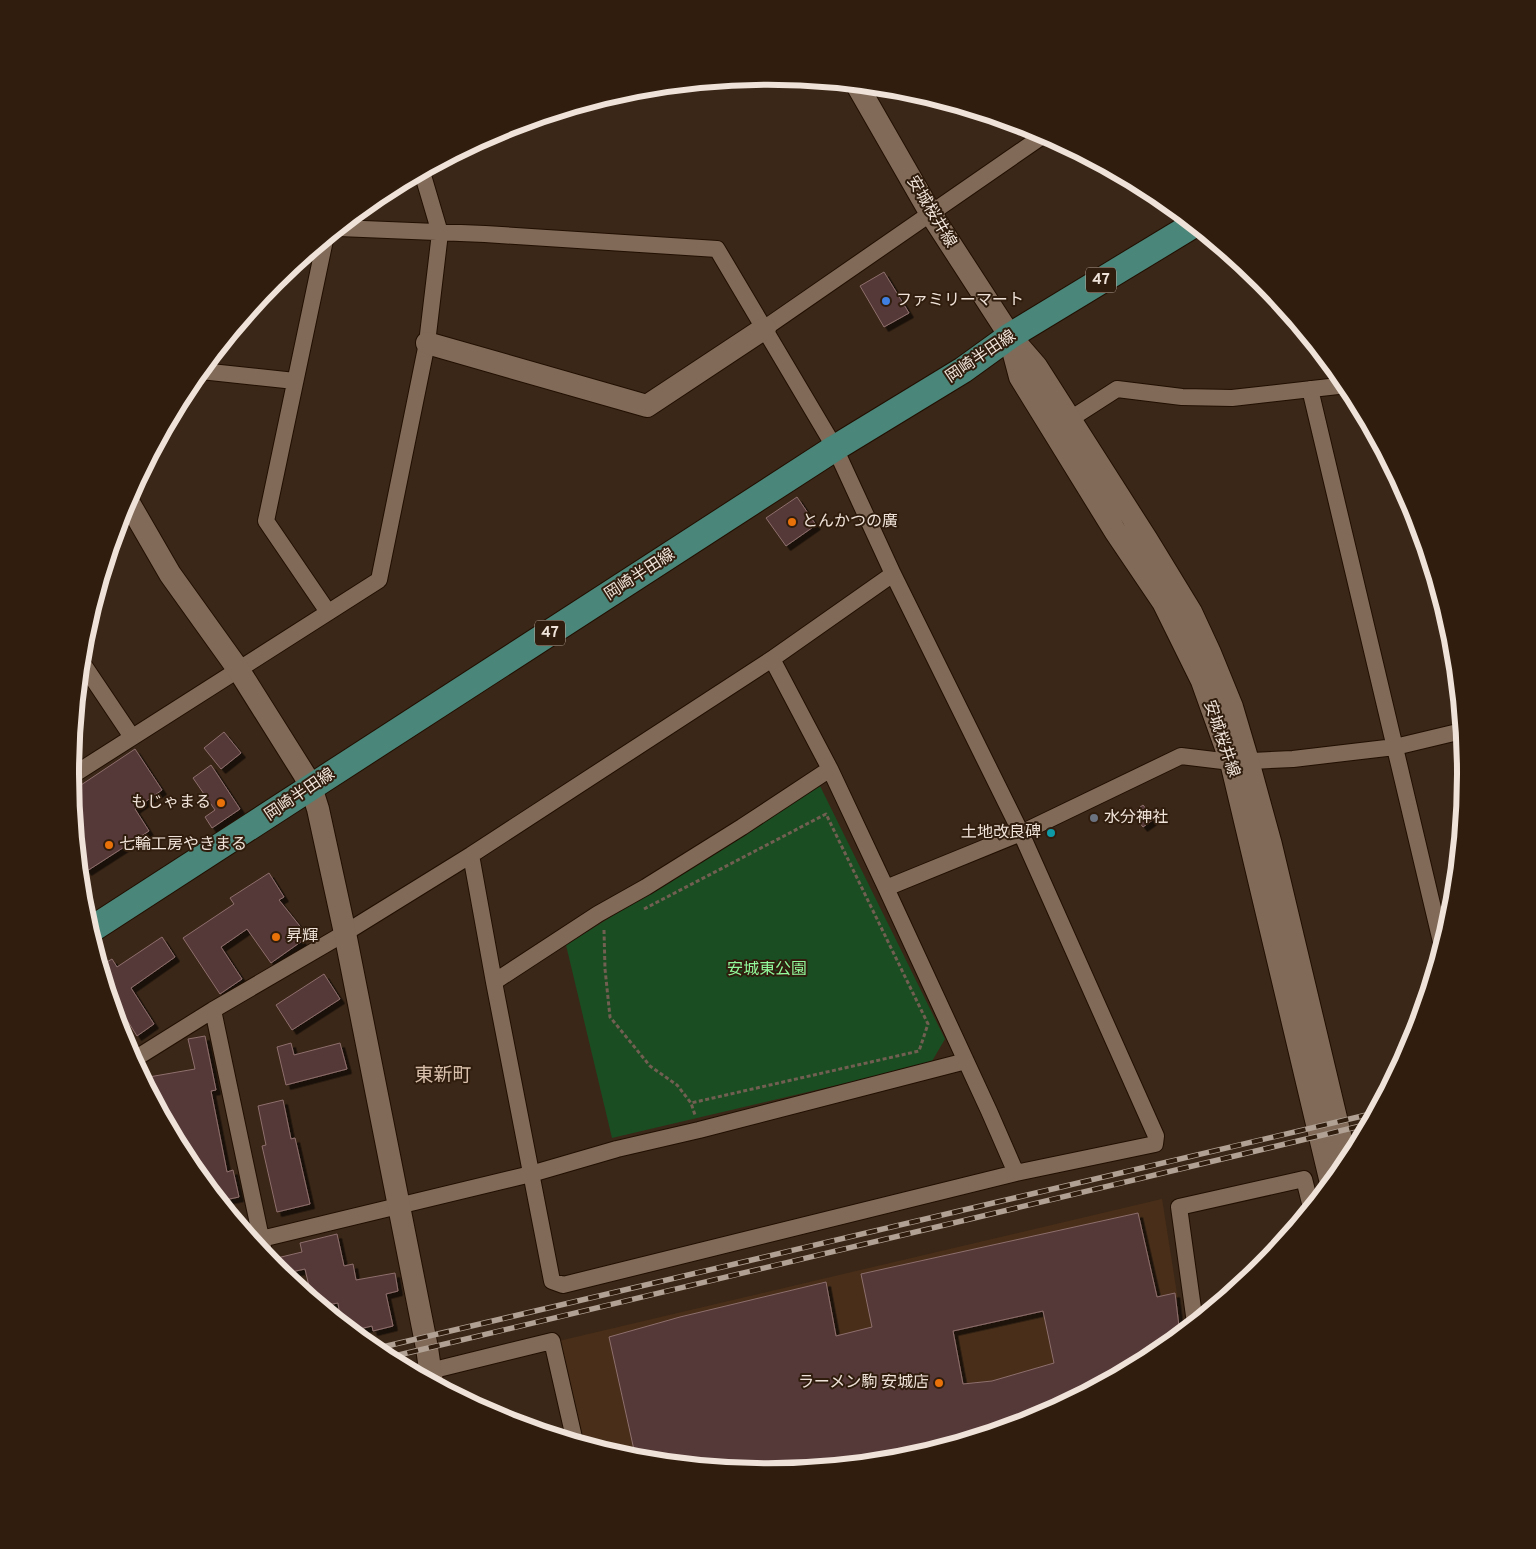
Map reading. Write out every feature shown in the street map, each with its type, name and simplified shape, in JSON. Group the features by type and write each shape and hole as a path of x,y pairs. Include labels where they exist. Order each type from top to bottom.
{"main road":[{"name":"安城桜井線","path":"861,91 931,214 1010,336 1020,377 1061,425 1116,531 1163,602 1240,761 1271,845 1344,1152"},
{"name":"岡崎半田線","path":"96,927 835,448 963,370 1010,336 1188,228"},
{"path":"427,343 647,406 765,328"},
{"path":"132,510 170,574 238,669 311,787 318,809 399,1206 425,1372"},
{"name":"安城桜井線","path":"1240,761 1329,1174"}],"street":[{"path":"765,328 1036,140"},
{"path":"79,771 379,580 427,343 440,233 424,178"},
{"path":"347,228 485,234 717,249 835,448 893,574 1021,833 1156,1136 1155,1144 1016,1173 563,1285 552,1281 471,855"},
{"path":"323,248 266,521 328,612"},
{"path":"210,371 295,382"},
{"path":"1061,425 1117,389 1182,397 1232,398 1337,386"},
{"path":"1310,389 1439,932"},
{"path":"139,1056 213,1010 344,934 471,855 772,659 893,574"},
{"path":"772,659 830,768 1016,1173"},
{"path":"87,670 132,738"},
{"path":"886,888 1021,833 1181,756 1240,761 1293,759 1395,747 1456,732"},
{"path":"494,982 598,914 654,882 742,827 830,768"},
{"path":"213,1010 257,1237"},
{"path":"260,1240 531,1174 617,1149 699,1130 966,1061"},
{"path":"1194,1316 1179,1207 1304,1179 1309,1201"},
{"path":"429,1374 552,1341 573,1435"}],"path":[{"path":"638,912 826,814 928,1024 919,1052 691,1103"},
{"path":"598,914 604,930 605,969 610,1017 650,1066 677,1085 691,1103 699,1130"},
{"path":"604,930 612,925"}],"shaded area":[{"path":"1162,1199 1182,1325 1151,1348 1073,1393 990,1427 902,1451 858,1458 768,1464 678,1458 634,1451 581,1437 559,1341"}],"green space":[{"name":"安城東公園","path":"820,786 945,1039 931,1063 612,1138 566,945"}],"building":[{"path":"884,272 909,313 884,327 860,286"},
{"path":"797,497 816,525 786,546 766,518"},
{"path":"224,732 241,753 221,769 204,748"},
{"path":"135,749 162,790 135,809 149,831 87,871 80,820 79,786"},
{"path":"211,765 240,809 212,828 205,817 215,810 193,778"},
{"path":"1143,805 1154,819 1143,827 1132,813"},
{"path":"269,873 284,897 279,900 303,930 297,934 302,941 271,963 247,929 221,947 242,979 220,994 183,938 234,904 230,898"},
{"path":"162,937 175,957 131,988 154,1024 137,1036 120,1009 105,963 112,959 117,967"},
{"path":"324,974 340,999 292,1030 276,1005"},
{"path":"205,1036 216,1090 211,1091 227,1172 233,1170 239,1197 226,1200 221,1194 171,1119 149,1077 195,1069 188,1039"},
{"path":"291,1043 294,1055 340,1043 347,1069 286,1085 277,1047"},
{"path":"283,1100 291,1139 295,1138 310,1204 277,1212 262,1146 266,1145 258,1106"},
{"path":"1138,1213 1157,1297 1175,1293 1179,1327 1151,1348 1073,1393 990,1427 902,1451 858,1458 768,1464 678,1458 634,1451 609,1337 680,1317 826,1282 836,1336 872,1327 861,1274","holes":["1043,1311 1054,1363 992,1381 963,1384 953,1331"]},
{"path":"337,1234 344,1266 353,1264 356,1280 395,1273 398,1291 386,1294 393,1326 373,1331 372,1326 359,1329 340,1314 338,1303 328,1305 314,1293 310,1289 305,1269 292,1272 277,1258 302,1252 300,1243"}],"railway":[{"path":"383,1347 1367,1115"},
{"path":"397,1355 1361,1126"}],"place":[{"name":"ファミリーマート","path":"886,301"},
{"name":"とんかつの廣","path":"792,522"},
{"name":"もじゃまる","path":"221,803"},
{"name":"水分神社","path":"1094,818"},
{"name":"土地改良碑","path":"1051,833"},
{"name":"七輪工房やきまる","path":"109,845"},
{"name":"昇輝","path":"276,937"},
{"name":"ラーメン駒 安城店","path":"939,1383"}],"district":[{"name":"東新町","path":"443,1076"}]}
